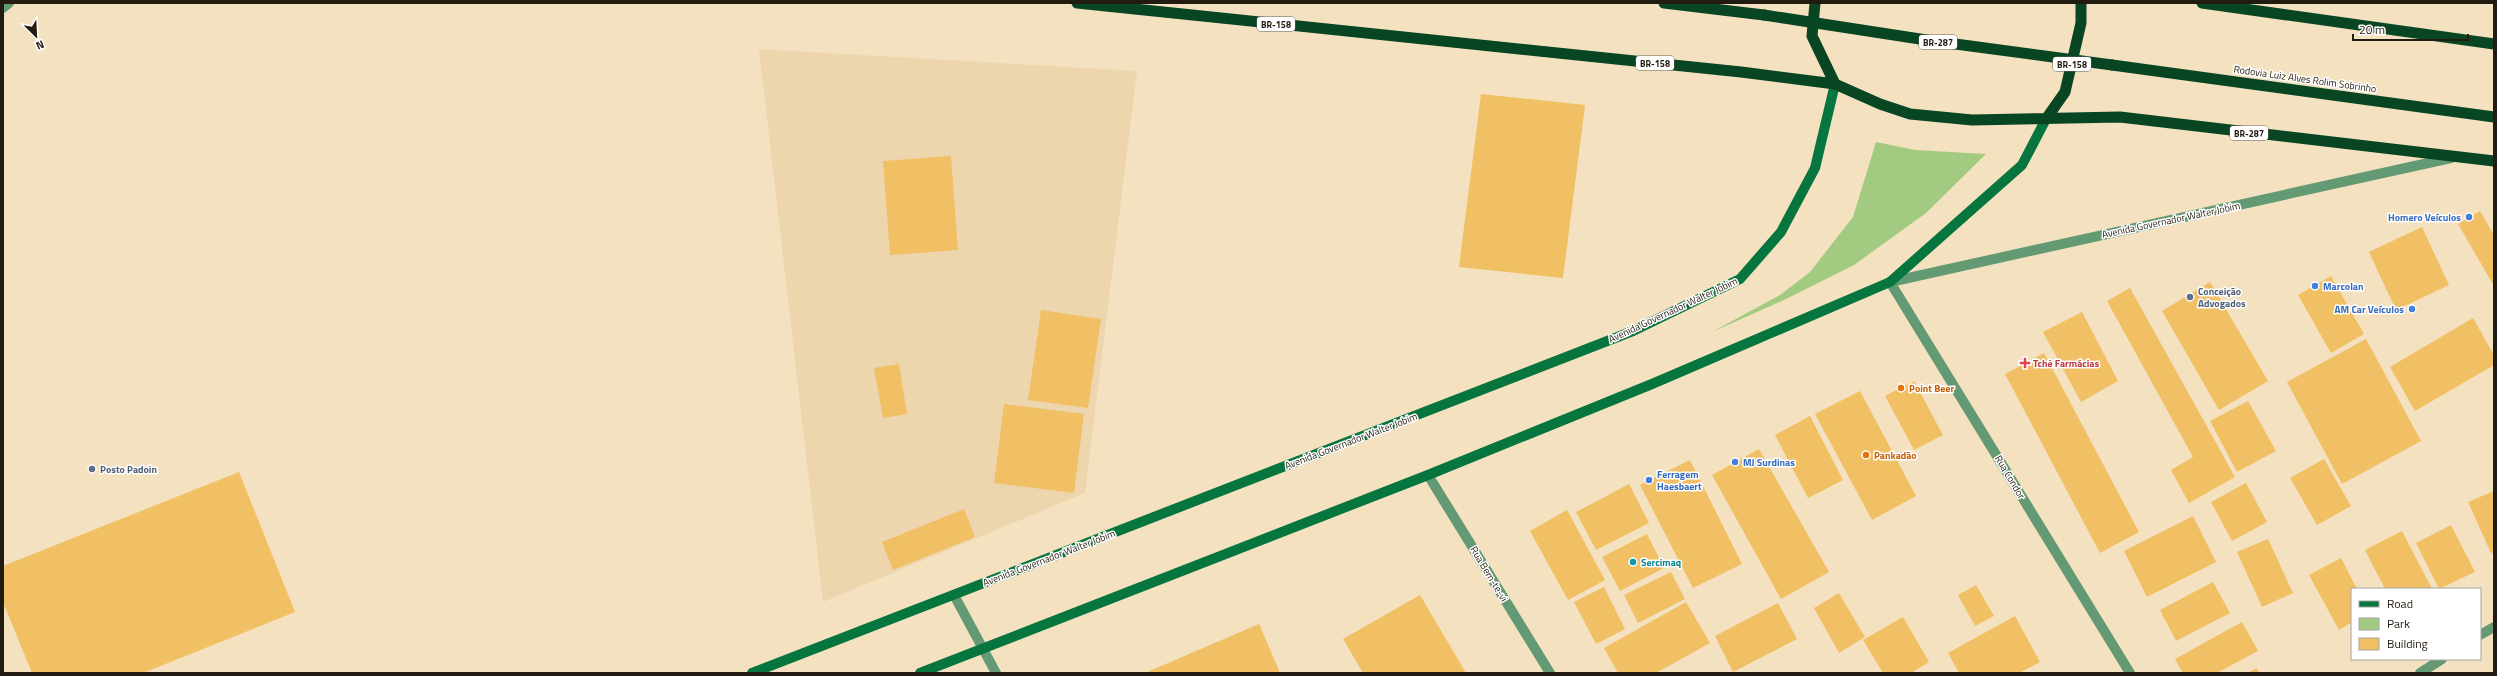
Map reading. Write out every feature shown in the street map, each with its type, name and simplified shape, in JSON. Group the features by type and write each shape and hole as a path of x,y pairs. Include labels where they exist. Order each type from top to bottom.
{"highway":[{"name":"BR-158","path":"1077,3 1725,70 1835,84 1880,104 1910,114 1972,120 2046,119 2065,92 2081,23 2082,3"},
{"name":"Rodovia Luiz Alves Rolim Sobrinho","path":"1664,3 1764,15 1932,41 2494,117"},
{"path":"1815,3 1812,36 1835,84"},
{"path":"2202,3 2494,44"},
{"name":"BR-287","path":"2046,119 2120,117 2451,158 2494,161"}],"main road":[{"name":"Avenida Governador Walter Jobim","path":"752,673 1633,331 1740,279 1781,232 1815,168 1835,84"},
{"name":"Avenida Governador Walter Jobim","path":"920,673 1428,475 1652,384 1890,282 2022,165 2046,119"}],"street":[{"path":"3,8 9,3"},
{"name":"Avenida Governador Walter Jobim","path":"1890,282 2451,158"},
{"name":"Rua Condor","path":"1890,282 2130,673"},
{"name":"Rua Bem-te-vi","path":"1428,475 1550,673"},
{"path":"954,595 996,673"},
{"path":"2481,634 2494,627"},
{"path":"2420,673 2440,660"}],"shaded area":[{"path":"759,49 1137,71 1085,493 823,602"}],"green space":[{"path":"1876,142 1915,150 1986,154 1926,213 1854,265 1784,300 1712,332 1780,295 1810,272 1853,217"}],"building":[{"path":"1481,94 1585,105 1563,278 1459,267"},
{"path":"951,156 958,250 890,255 883,161"},
{"path":"2480,211 2494,235 2494,286 2458,224"},
{"path":"2422,227 2449,285 2396,310 2369,252"},
{"path":"2331,276 2364,334 2331,353 2298,295"},
{"path":"2210,282 2268,381 2219,410 2162,311"},
{"path":"2130,288 2235,477 2189,503 2171,470 2193,457 2107,301"},
{"path":"1041,310 1101,319 1088,408 1028,400"},
{"path":"2082,312 2118,381 2081,402 2043,332"},
{"path":"2473,318 2494,355 2494,365 2415,411 2390,367"},
{"path":"2366,339 2421,441 2342,484 2287,382"},
{"path":"2044,353 2139,532 2100,553 2005,374"},
{"path":"899,364 907,414 883,418 874,368"},
{"path":"1914,381 1943,435 1914,450 1885,396"},
{"name":"Pankadão","path":"1860,391 1916,496 1872,520 1815,414"},
{"path":"2248,401 2276,451 2237,472 2210,421"},
{"path":"1004,404 1084,414 1074,493 994,483"},
{"path":"1810,416 1843,480 1808,498 1775,435"},
{"path":"1759,449 1829,572 1781,599 1712,475"},
{"path":"2324,459 2351,506 2317,525 2290,478"},
{"path":"1690,460 1742,564 1693,588 1640,485"},
{"path":"239,472 295,612 143,673 32,673 3,602 3,566"},
{"path":"2246,483 2267,522 2232,541 2211,502"},
{"path":"1629,484 1649,523 1596,550 1576,512"},
{"path":"2494,491 2494,552 2491,553 2468,502"},
{"path":"964,509 975,537 893,570 882,542"},
{"path":"1567,510 1605,580 1568,600 1530,531"},
{"path":"2193,516 2216,562 2147,597 2124,551"},
{"path":"2451,525 2475,572 2438,588 2416,543"},
{"path":"2402,531 2431,588 2384,588 2365,550"},
{"name":"Sercimaq","path":"1647,534 1664,568 1620,591 1602,557"},
{"path":"2268,539 2293,593 2262,607 2237,552"},
{"path":"2341,558 2356,588 2351,588 2351,623 2339,630 2309,575"},
{"path":"1671,572 1685,599 1638,623 1624,595"},
{"path":"2213,582 2230,613 2176,641 2160,610"},
{"path":"1976,585 1994,616 1975,626 1958,595"},
{"path":"1604,587 1625,629 1596,644 1574,602"},
{"path":"1839,593 1865,637 1839,653 1814,608"},
{"path":"1420,595 1466,673 1363,673 1343,639"},
{"path":"1686,602 1710,643 1656,673 1618,673 1604,648"},
{"path":"1778,603 1797,639 1733,672 1715,636"},
{"path":"2015,616 2040,662 2019,673 1959,673 1948,653"},
{"path":"1903,617 1929,662 1911,673 1883,673 1863,640"},
{"path":"2242,622 2258,651 2217,673 2183,673 2175,659"},
{"path":"1259,624 1280,673 1145,673 1196,651"},
{"path":"2257,668 2259,673 2247,673"}],"place":[{"name":"Homero Veículos","path":"2469,217"},
{"name":"Marcolan","path":"2315,286"},
{"name":"Conceição Advogados","path":"2190,297"},
{"name":"AM Car Veículos","path":"2412,309"},
{"name":"Tchê Farmácias","path":"2025,363"},
{"name":"Point Beer","path":"1901,388"},
{"name":"Pankadão","path":"1866,455"},
{"name":"MJ Surdinas","path":"1735,462"},
{"name":"Posto Padoin","path":"92,469"},
{"name":"Ferragem Haesbaert","path":"1649,480"},
{"name":"Sercimaq","path":"1633,562"}]}
